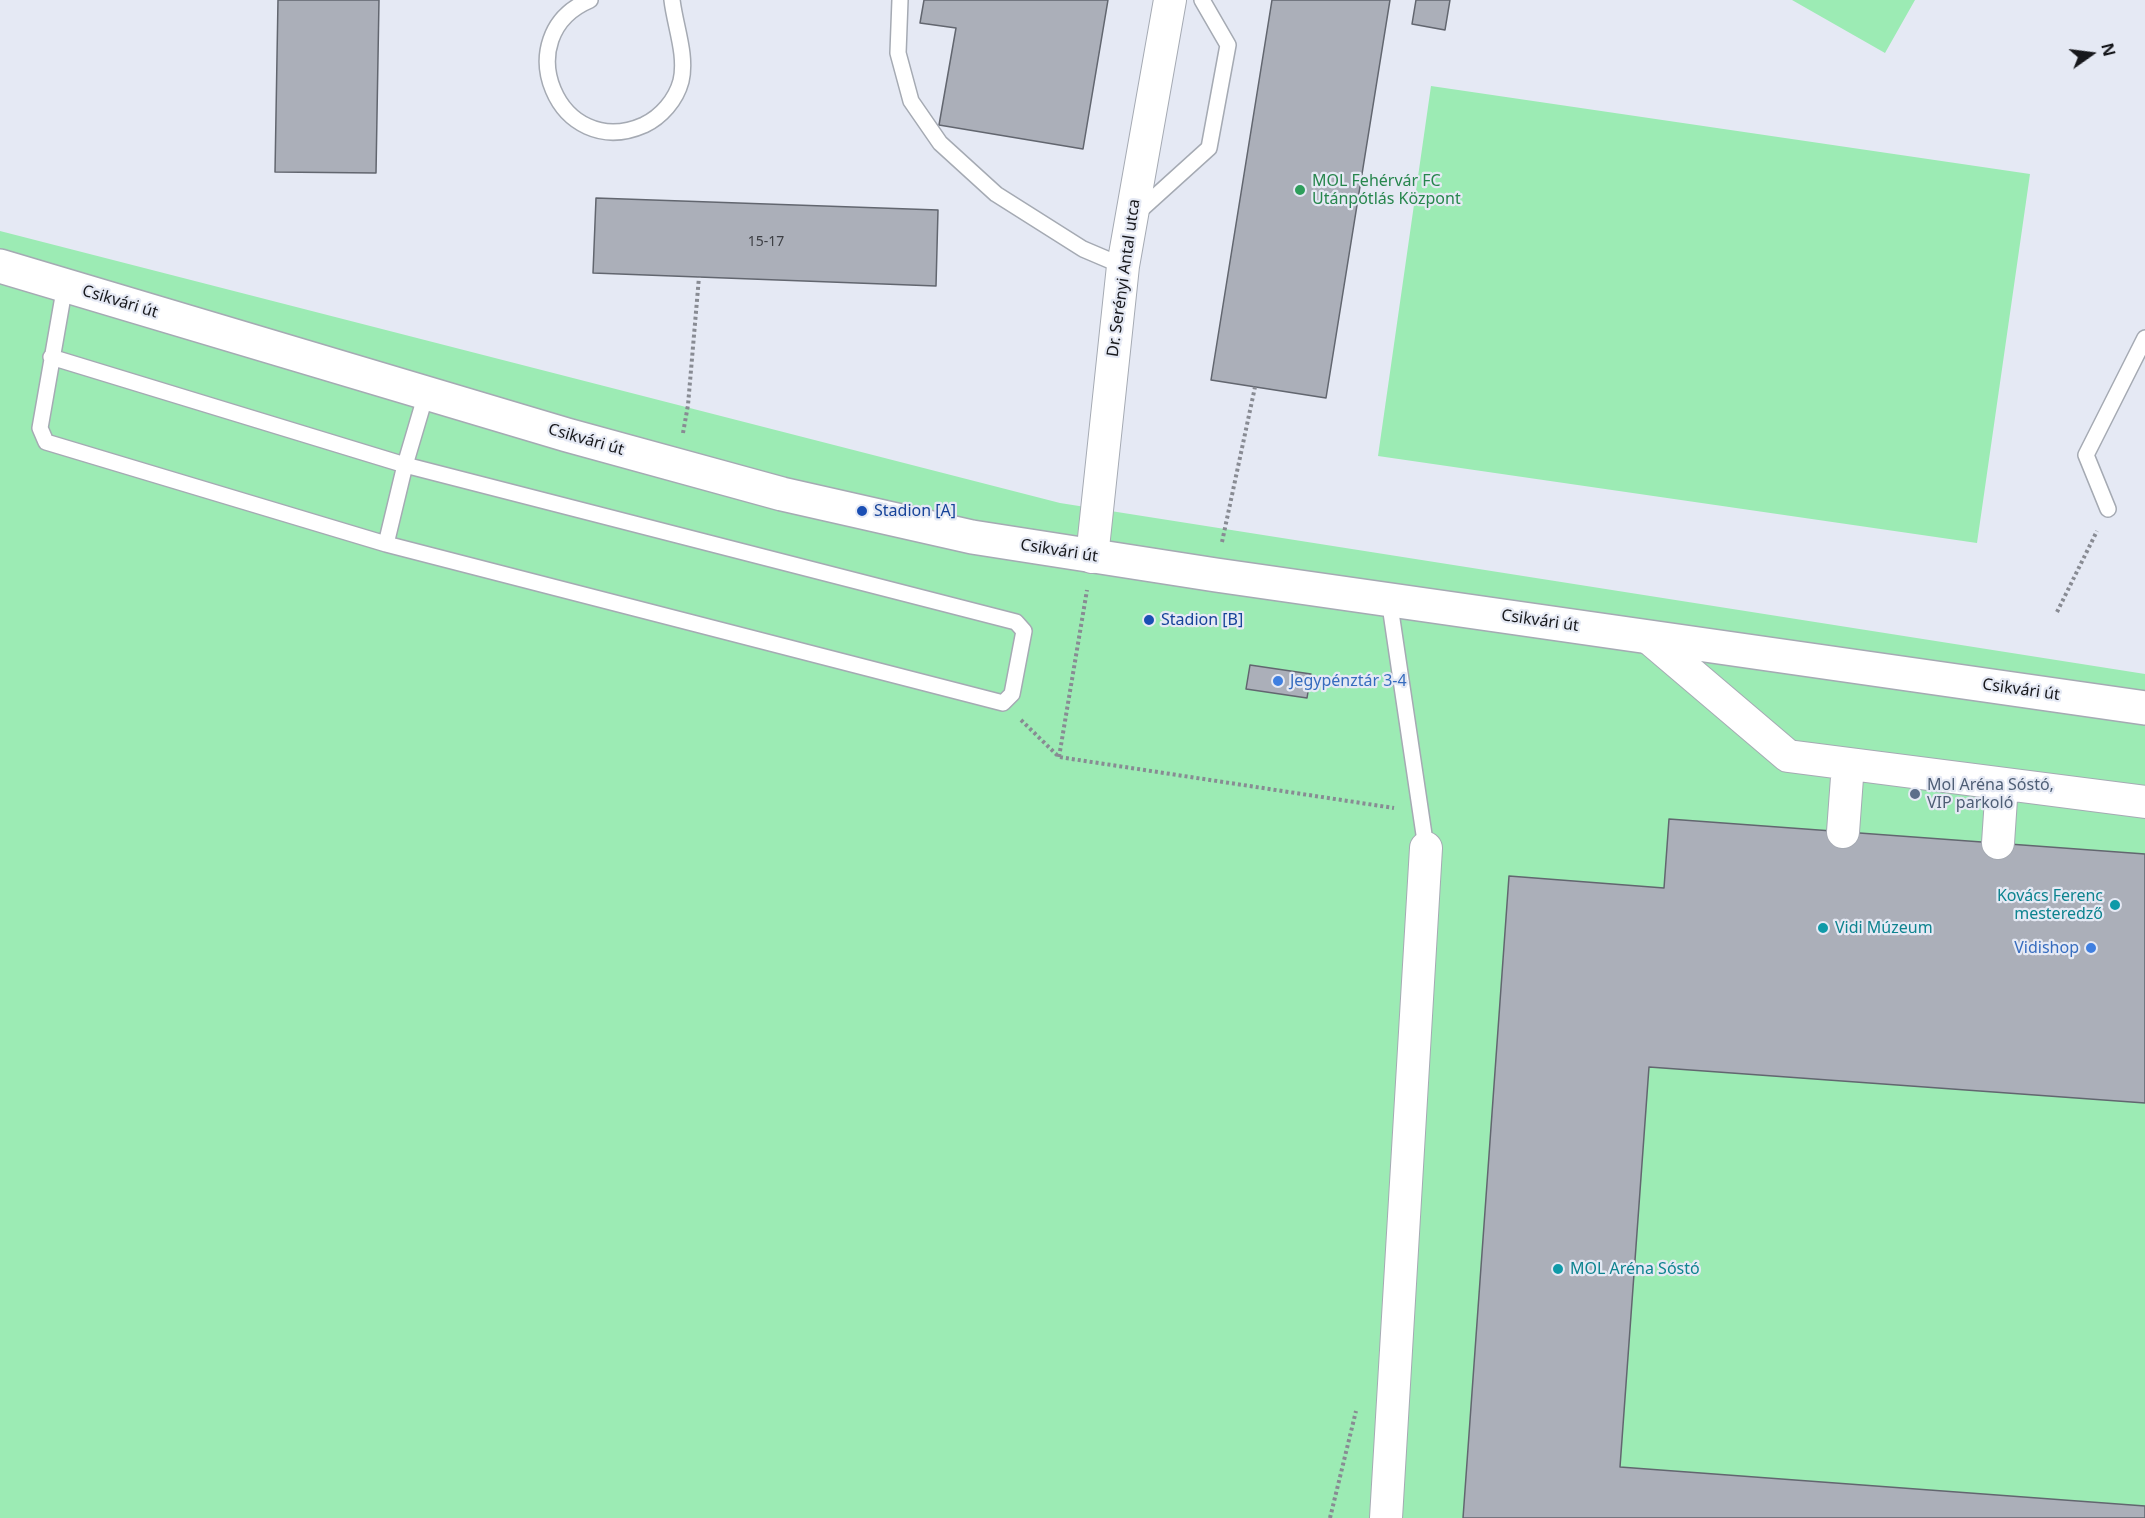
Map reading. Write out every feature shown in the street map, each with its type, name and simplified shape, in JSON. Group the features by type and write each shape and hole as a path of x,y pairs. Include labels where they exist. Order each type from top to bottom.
{"street":[{"name":"Dr. Serényi Antal utca","path":"1092,557 1123,266 1170,0"},
{"name":"Csikvári út","path":"0,266 426,394 678,466 782,494 972,537 1092,557 2145,708"},
{"path":"1648,637 1788,756 2145,802"},
{"path":"1843,832 1848,764"},
{"path":"1998,843 2002,784"},
{"path":"1386,1518 1426,848"}],"lane":[{"path":"590,0 564,18 551,38 546,61 550,85 561,106 584,126 607,132 631,131 653,121 670,105 681,83 683,68 672,0"},
{"path":"900,0 898,53 911,101 940,143 996,194 1083,249 1123,266"},
{"path":"1131,218 1209,148 1228,45 1202,0"},
{"path":"51,357 405,465 1016,622 1024,632 1012,694 1003,703 386,544 46,442 40,428 51,357 65,285"},
{"path":"2108,509 2086,455 2145,338"},
{"path":"386,544 405,465 426,394"},
{"path":"1389,599 1426,848"}],"path":[{"path":"678,466 688,405 699,277"},
{"path":"1216,575 1255,387"},
{"path":"2057,612 2108,509"},
{"path":"1059,757 1092,557"},
{"path":"1003,703 1059,757 1421,812"},
{"path":"1330,1518 1357,1407"}],"green space":[{"path":"1792,0 1915,0 1885,53"},
{"path":"1431,86 2030,174 1977,543 1378,456"},
{"path":"0,231 1060,503 2145,674 2145,1518 0,1518"}],"building":[{"path":"278,0 379,0 376,173 275,172"},
{"path":"924,0 1108,0 1083,149 939,125 956,28 920,23"},
{"name":"MOL Fehérvár FC Utánpótlás Központ","path":"1272,0 1390,0 1326,398 1211,380"},
{"path":"1416,0 1450,0 1445,30 1412,24"},
{"path":"596,198 938,210 936,286 593,273"},
{"name":"Jegypénztár 3-4","path":"1250,665 1311,674 1307,698 1246,689"},
{"name":"MOL Aréna Sóstó","path":"1669,819 2145,854 2145,1103 1649,1067 1620,1467 2145,1506 2145,1518 1463,1518 1509,876 1664,888"}],"place":[{"name":"MOL Fehérvár FC Utánpótlás Központ","path":"1300,190"},
{"name":"Stadion [A]","path":"862,511"},
{"name":"Stadion [B]","path":"1149,620"},
{"name":"Jegypénztár 3-4","path":"1278,681"},
{"name":"Mol Aréna Sóstó, VIP parkoló","path":"1915,794"},
{"name":"Kovács Ferenc mesteredző","path":"2115,905"},
{"name":"Vidi Múzeum","path":"1823,928"},
{"name":"Vidishop","path":"2091,948"},
{"name":"MOL Aréna Sóstó","path":"1558,1269"}]}
